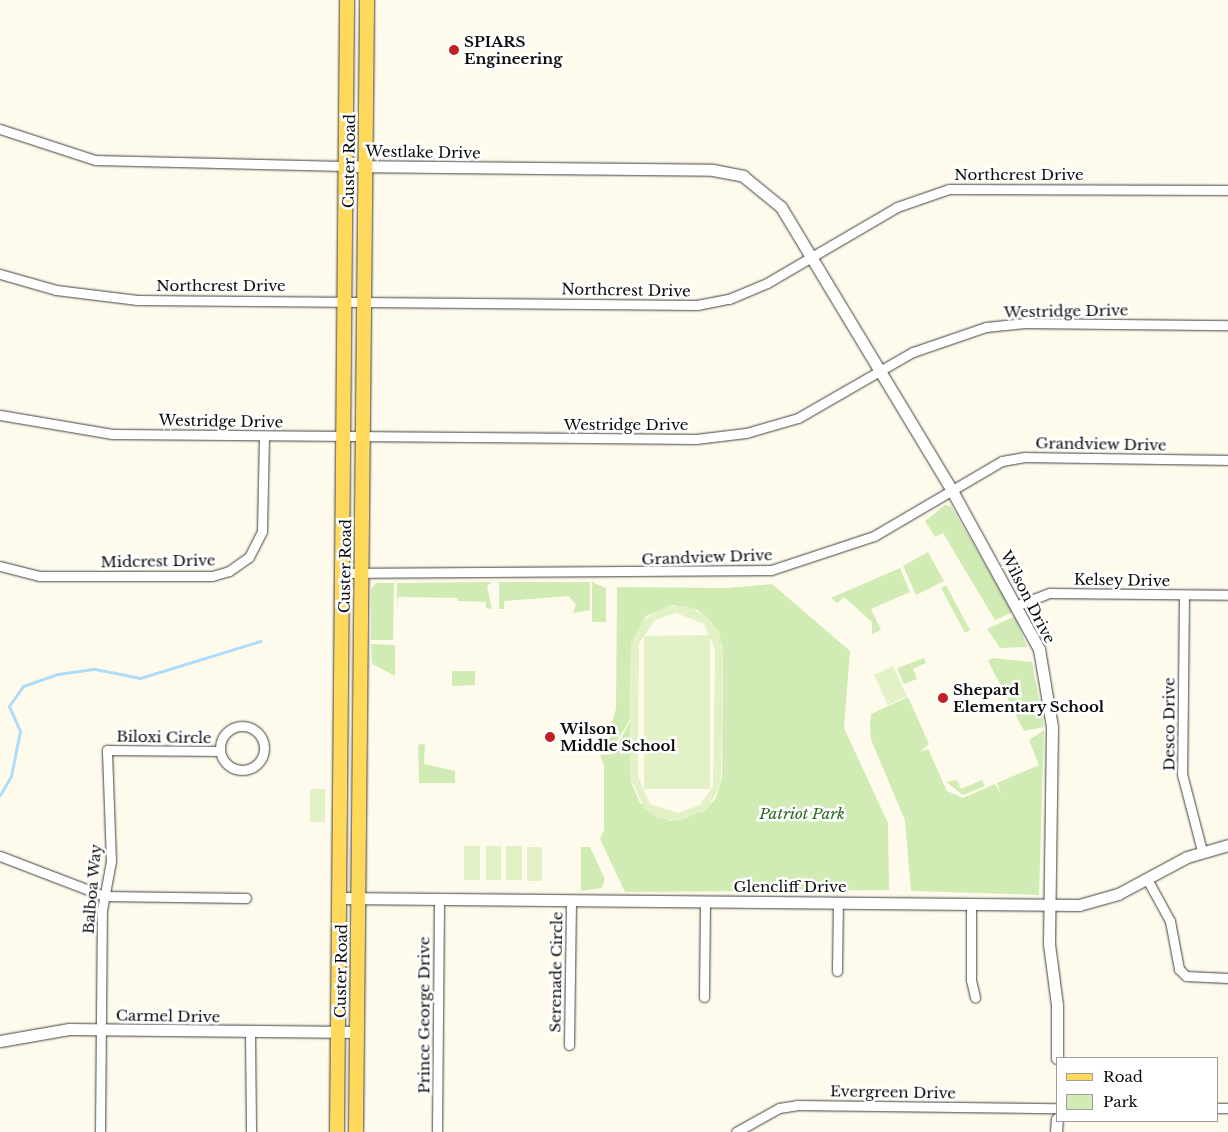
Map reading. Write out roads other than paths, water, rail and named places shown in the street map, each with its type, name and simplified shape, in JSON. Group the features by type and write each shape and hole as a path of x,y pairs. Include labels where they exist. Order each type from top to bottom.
{"main road":[{"name":"Custer Road","path":"337,1132 343,166 347,0"},
{"name":"Custer Road","path":"356,1132 362,300 367,0"}],"street":[{"name":"Westlake Drive","path":"0,128 95,160 730,172 768,193 812,257"},
{"name":"Northcrest Drive","path":"0,274 56,290 127,299 697,305 748,292 897,207 949,189 1228,190"},
{"name":"Wilson Drive","path":"812,257 880,373 951,488 1018,605 1039,649 1050,696 1050,905 1057,1057"},
{"name":"Westridge Drive","path":"0,415 112,434 362,437 722,437 798,418 942,340 1006,324 1228,325"},
{"name":"Midcrest Drive","path":"0,566 39,576 212,576 229,571 249,557 262,531 264,436"},
{"name":"Grandview Drive","path":"340,572 771,570 874,536 951,488 1002,461 1025,457 1228,460"},
{"name":"Kelsey Drive","path":"1018,605 1050,593 1228,595"},
{"name":"Desco Drive","path":"1184,595 1182,774 1202,851"},
{"name":"Biloxi Circle","path":"239,726 256,731 264,745 260,762 245,770 228,766 220,751 224,735 239,726"},
{"name":"Biloxi Circle","path":"107,750 220,751"},
{"name":"Balboa Way","path":"100,1132 104,896 111,861 107,750"},
{"name":"Glencliff Drive","path":"338,898 1050,905 1099,902 1202,851 1228,845"},
{"path":"0,856 104,896 246,898"},
{"path":"1146,880 1170,921 1179,969 1194,978 1228,978"},
{"name":"Prince George Drive","path":"437,1132 439,898"},
{"name":"Serenade Circle","path":"569,1045 571,900"},
{"path":"704,997 705,901"},
{"path":"838,902 838,971"},
{"path":"971,904 971,980 975,998"},
{"name":"Carmel Drive","path":"0,1041 42,1031 357,1032"},
{"path":"250,1032 251,1132"},
{"name":"Evergreen Drive","path":"736,1132 779,1108 797,1105 1056,1108"}],"waterway":[{"path":"0,795 11,776 20,731 9,706 23,686 58,674 95,669 140,678 260,641"}],"place":[{"name":"SPIARS Engineering","path":"454,50"},
{"name":"Shepard Elementary School","path":"943,698"},
{"name":"Wilson Middle School","path":"550,737"}],"park label":[{"name":"Patriot Park","path":"802,814"}]}
